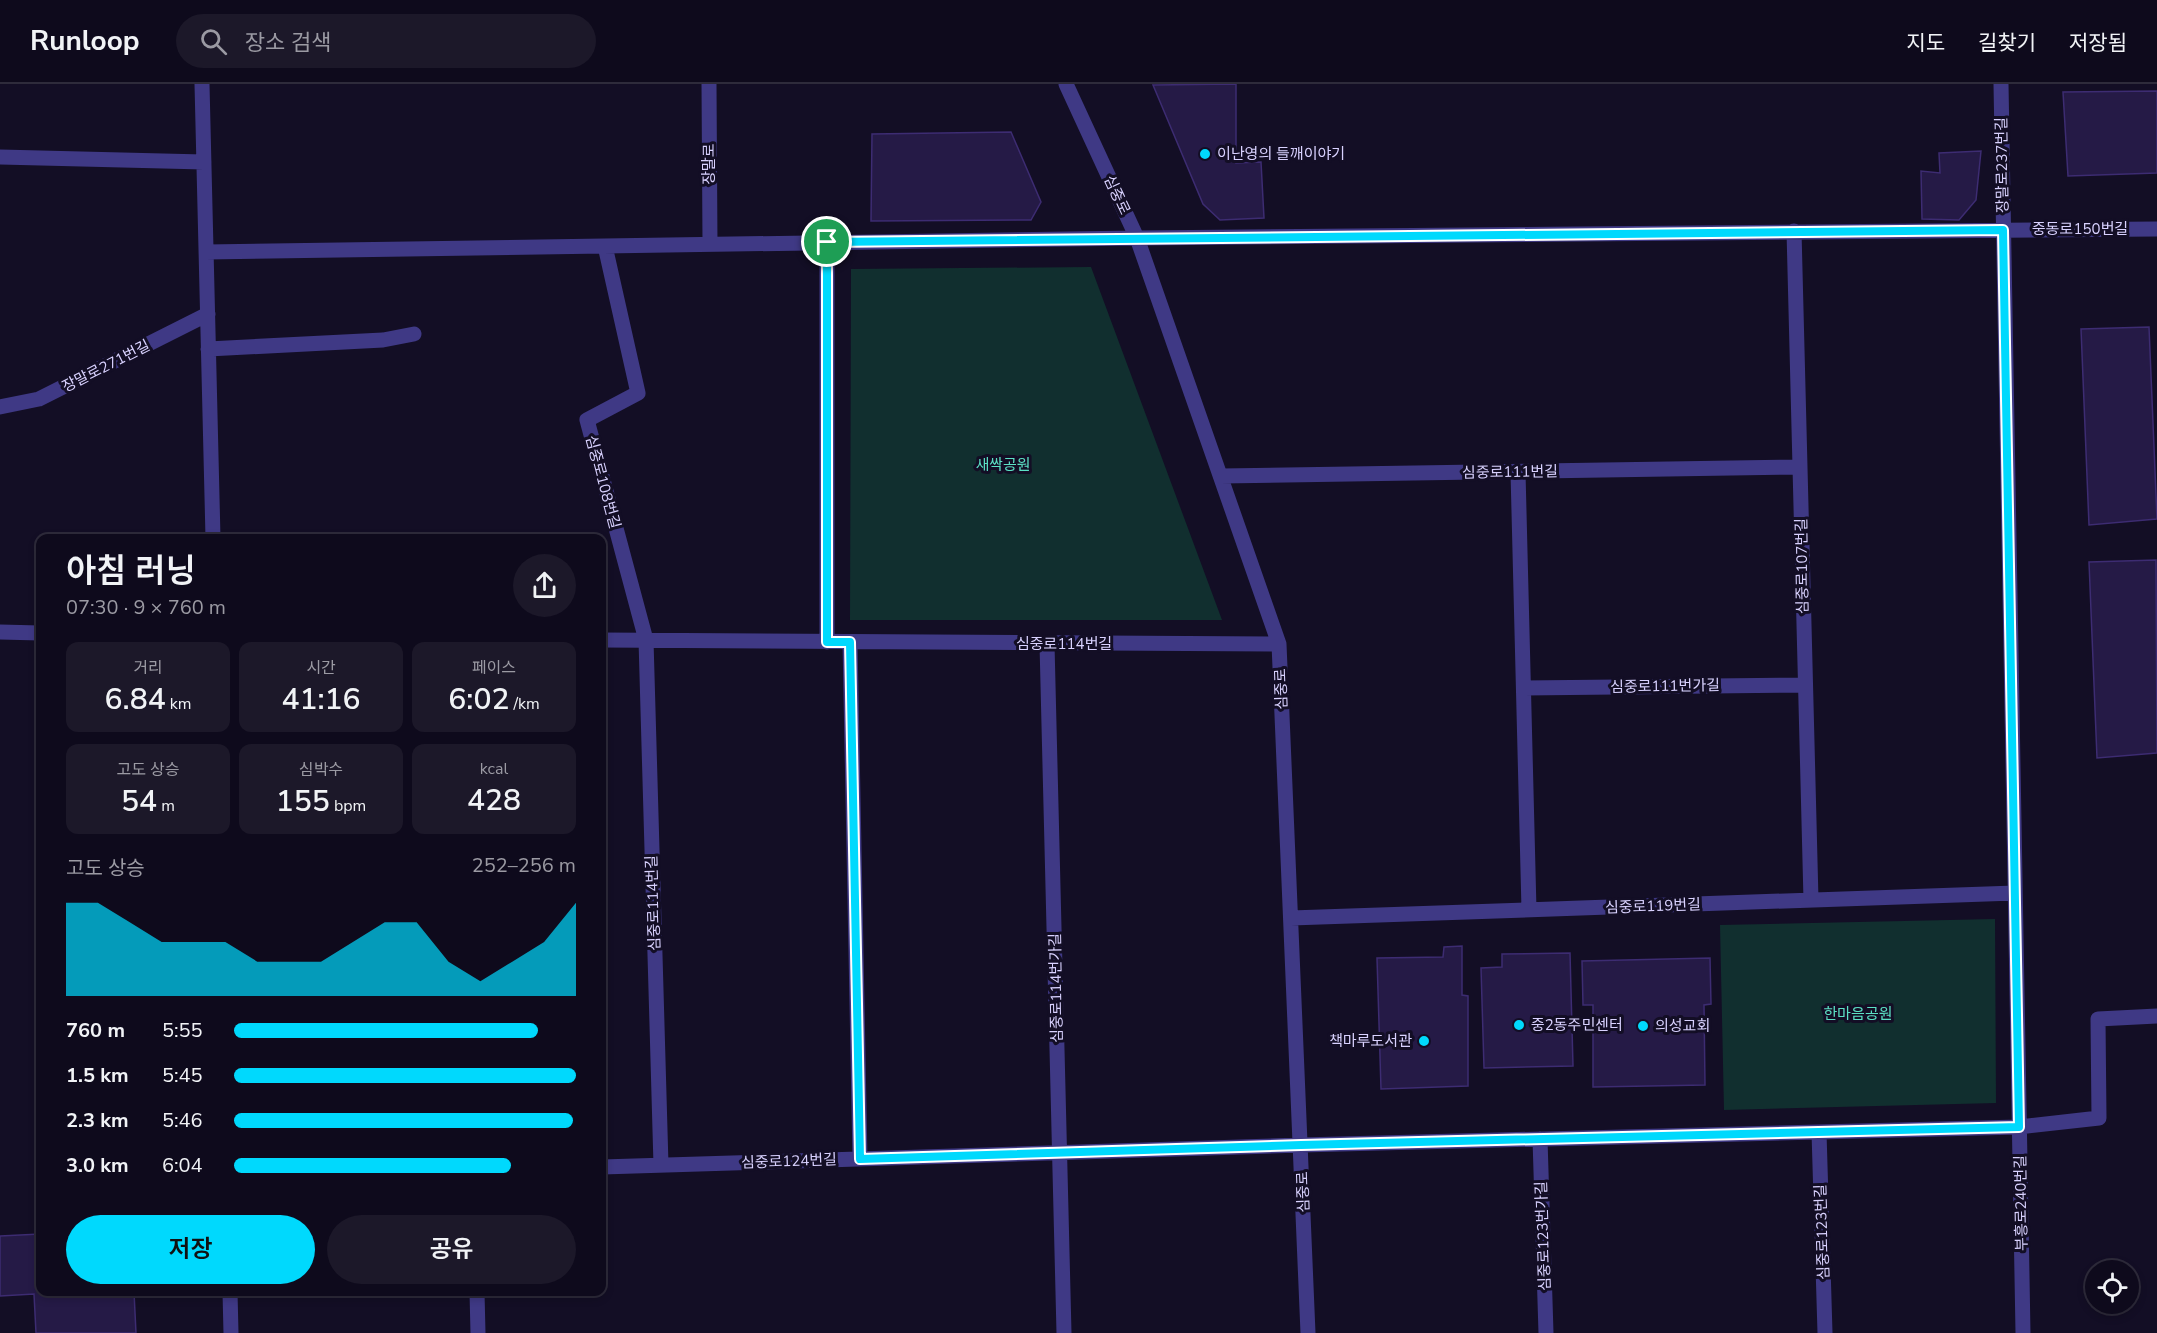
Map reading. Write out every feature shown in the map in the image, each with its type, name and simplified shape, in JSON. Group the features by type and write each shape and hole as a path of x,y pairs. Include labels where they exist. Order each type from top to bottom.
{"street":[{"path":"202,84 213,534"},
{"name":"장말로","path":"709,84 710,244"},
{"name":"심중로","path":"1066,84 1137,238 1279,644 1308,1333"},
{"name":"장말로237번길","path":"2001,84 2015,893"},
{"path":"0,157 204,162"},
{"name":"중동로150번길","path":"2003,230 2157,229"},
{"path":"206,252 1137,238 2003,230"},
{"name":"심중로107번길","path":"1794,231 1811,900"},
{"path":"827,242 827,642"},
{"name":"심중로108번길","path":"605,246 638,393 587,420 646,640"},
{"name":"장말로271번길","path":"0,407 39,399 208,315"},
{"path":"208,349 383,340 414,334"},
{"name":"심중로111번길","path":"1221,476 1800,467"},
{"path":"1518,472 1529,910"},
{"path":"0,632 36,633"},
{"name":"심중로114번길","path":"606,640 1279,644"},
{"name":"심중로114번길","path":"646,640 661,1165"},
{"path":"850,642 860,1159"},
{"name":"심중로114번가길","path":"1047,644 1064,1333"},
{"name":"심중로111번가길","path":"1524,688 1805,685"},
{"name":"심중로119번길","path":"1291,918 2015,893"},
{"name":"부흥로240번길","path":"2015,893 2023,1333"},
{"path":"1301,1145 2019,1127 2099,1118 2098,1019 2157,1016"},
{"name":"심중로123번길","path":"1819,1132 1825,1333"},
{"name":"심중로123번가길","path":"1540,1139 1546,1333"},
{"name":"심중로124번길","path":"606,1167 1301,1145"},
{"path":"230,1296 231,1333"},
{"path":"477,1296 478,1333"}],"green space":[{"name":"새싹공원","path":"1091,267 1222,620 850,620 851,269"},
{"name":"한마음공원","path":"1995,919 1996,1103 1724,1110 1720,925"}],"building":[{"path":"1236,84 1236,163 1261,162 1264,218 1220,220 1203,204 1153,85"},
{"path":"2157,91 2157,173 2068,176 2063,92"},
{"path":"1011,132 1041,202 1031,220 871,221 872,134"},
{"path":"1981,151 1976,200 1959,220 1922,219 1921,171 1940,173 1939,153"},
{"path":"2149,327 2157,519 2089,525 2081,329"},
{"path":"2156,560 2157,753 2097,758 2089,562"},
{"name":"책마루도서관","path":"1462,946 1462,995 1468,996 1468,1086 1381,1089 1377,958 1443,957 1444,947"},
{"name":"중2동주민센터","path":"1570,953 1573,1066 1484,1068 1481,968 1502,967 1502,954"},
{"path":"1710,958 1711,1004 1704,1005 1705,1085 1593,1087 1593,1005 1583,1005 1582,961"},
{"path":"36,1234 36,1296 134,1296 136,1333 36,1333 34,1294 0,1296 0,1236"}],"place":[{"name":"이난영의 들깨이야기","path":"1205,154"},
{"name":"중2동주민센터","path":"1519,1025"},
{"name":"의성교회","path":"1643,1026"},
{"name":"책마루도서관","path":"1424,1041"}],"route":[{"path":"2003,230 2019,1127 1301,1145 860,1159 850,642 827,642 827,242 2003,230"}]}
